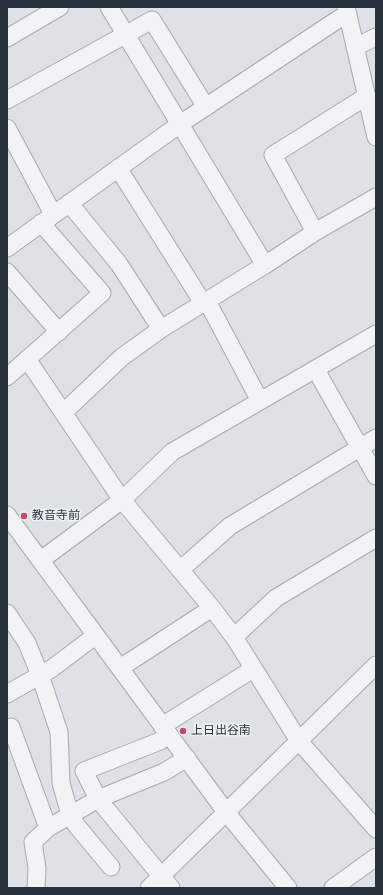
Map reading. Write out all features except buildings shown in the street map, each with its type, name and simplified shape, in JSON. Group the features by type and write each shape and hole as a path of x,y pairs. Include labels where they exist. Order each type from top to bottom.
{"street":[{"path":"7,38 60,7"},
{"path":"109,7 265,265"},
{"path":"347,10 376,137"},
{"path":"7,248 180,124 337,20 347,10"},
{"path":"7,100 152,20 206,107"},
{"path":"355,47 376,37"},
{"path":"315,232 273,155 367,96"},
{"path":"7,128 47,218 102,293 7,377"},
{"path":"118,168 205,302 260,401"},
{"path":"64,412 122,357 161,329 265,265 315,232 376,197"},
{"path":"69,203 119,264 161,329"},
{"path":"7,272 59,332"},
{"path":"41,560 122,500 172,452 376,334"},
{"path":"27,359 122,500 212,608 234,637 299,740 376,829"},
{"path":"316,370 376,476"},
{"path":"180,570 230,526 376,438"},
{"path":"7,515 226,812 286,887"},
{"path":"234,637 276,598 376,538"},
{"path":"120,668 212,608"},
{"path":"7,614 27,643 40,675 59,732 61,783 70,815 76,825 111,867"},
{"path":"7,694 51,669 95,636"},
{"path":"149,888 166,882 226,812 376,665"},
{"path":"166,882 98,799 84,771 160,741 165,730 253,669"},
{"path":"11,728 48,828"},
{"path":"36,888 37,868 33,842 48,828 98,799 164,772 187,758"},
{"path":"333,888 376,857"}],"place":[{"name":"教音寺前","path":"24,516"},
{"name":"上日出谷南","path":"183,731"}]}
